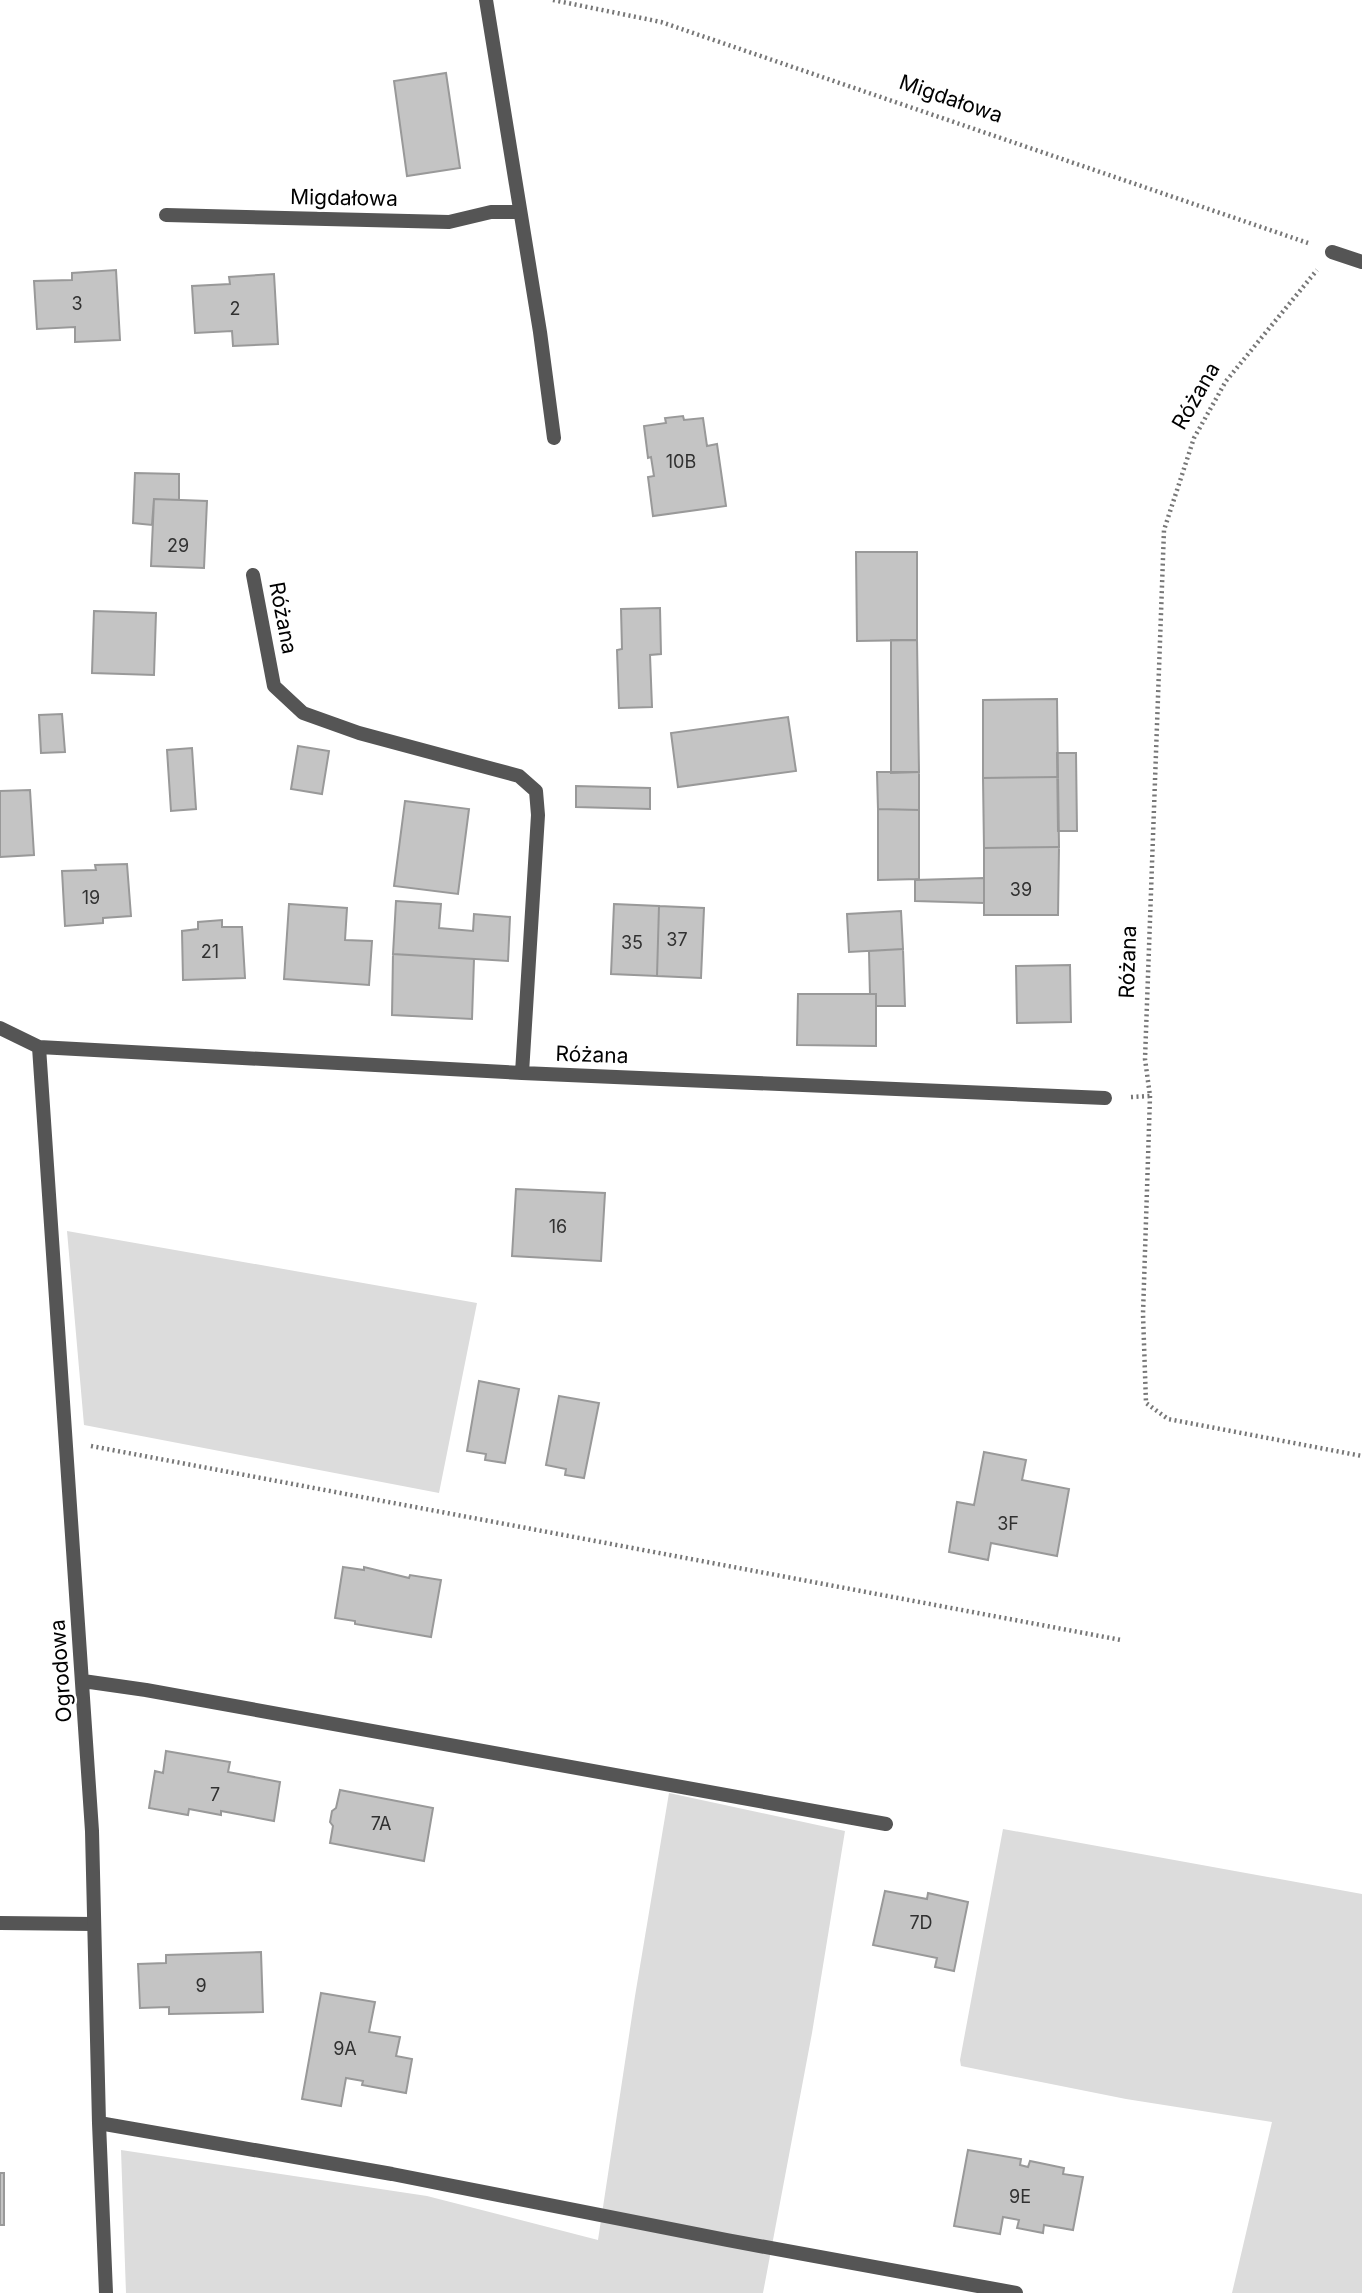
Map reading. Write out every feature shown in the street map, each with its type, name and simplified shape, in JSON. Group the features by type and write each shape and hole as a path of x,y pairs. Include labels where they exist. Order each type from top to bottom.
{"street":[{"path":"486,0 540,332 554,438"},
{"name":"Migdałowa","path":"166,215 449,222 491,212 520,212"},
{"path":"1332,252 1362,262"},
{"name":"Różana","path":"253,575 274,686 303,713 359,733 519,776 536,791 538,815 522,1073"},
{"name":"Różana","path":"0,1028 39,1047 522,1073 1105,1098"},
{"name":"Ogrodowa","path":"39,1047 92,1831 106,2293"},
{"path":"83,1681 160,1692 886,1824"},
{"path":"0,1923 94,1924"},
{"path":"99,2123 392,2174 1016,2293"}],"path":[{"name":"Migdałowa","path":"553,0 661,22 1332,252"},
{"name":"Różana","path":"1332,252 1226,381 1194,438 1164,530 1145,1059 1150,1096 1143,1314 1146,1403 1168,1419 1362,1456"},
{"path":"1105,1098 1150,1096"},
{"path":"66,1442 1121,1640"}],"shaded area":[{"path":"67,1231 477,1303 439,1493 84,1425"},
{"path":"669,1793 845,1831 812,2033 763,2293 126,2293 121,2150 427,2196 598,2240"},
{"path":"1003,1829 1362,1894 1362,2293 1232,2293 1272,2122 1126,2099 961,2066"}],"building":[{"path":"446,73 460,168 407,176 394,81"},
{"path":"116,270 120,340 75,342 75,327 37,329 34,281 72,280 72,273"},
{"path":"274,274 278,344 233,346 232,331 195,333 192,286 230,284 229,277"},
{"path":"683,416 684,420 703,418 707,446 717,444 726,506 653,516 648,477 654,476 651,457 648,458 644,426 666,423 665,418"},
{"path":"135,473 179,474 179,500 154,499 152,525 133,523"},
{"path":"154,499 207,501 204,568 151,566"},
{"path":"856,552 917,552 917,640 857,641"},
{"path":"660,608 661,654 650,655 652,707 619,708 617,650 622,649 621,609"},
{"path":"94,611 156,613 154,675 92,673"},
{"path":"891,640 917,640 919,772 891,773"},
{"path":"1057,699 1058,777 983,778 983,700"},
{"path":"62,714 65,752 41,753 39,715"},
{"path":"788,717 796,771 678,787 671,733"},
{"path":"298,746 329,751 322,794 291,789"},
{"path":"192,748 196,809 171,811 167,750"},
{"path":"1057,753 1076,753 1077,831 1058,831"},
{"path":"877,772 919,772 919,810 878,809"},
{"path":"1058,777 1059,847 984,848 983,778"},
{"path":"576,786 650,788 650,809 576,807"},
{"path":"30,790 34,855 0,857 0,791"},
{"path":"405,801 469,809 458,894 394,886"},
{"path":"878,809 919,810 919,879 878,880"},
{"path":"1059,847 1058,915 984,915 984,848"},
{"path":"127,864 131,916 103,918 103,923 65,926 62,871 96,870 95,865"},
{"path":"984,878 984,903 915,901 915,880"},
{"path":"396,901 441,904 439,928 473,931 474,914 510,917 508,961 393,954"},
{"path":"289,904 347,908 345,940 372,941 369,985 284,979"},
{"path":"614,904 659,906 657,976 611,974"},
{"path":"659,906 704,908 701,978 657,976"},
{"path":"901,911 903,949 849,952 847,914"},
{"path":"222,920 222,927 242,927 245,978 183,980 182,931 198,929 198,922"},
{"path":"903,949 905,1006 876,1006 876,994 870,994 869,951"},
{"path":"393,954 474,959 472,1019 392,1015"},
{"path":"1070,965 1071,1022 1017,1023 1016,966"},
{"path":"798,994 876,994 876,1046 797,1045"},
{"path":"516,1189 605,1193 601,1261 512,1256"},
{"path":"479,1381 519,1389 505,1463 485,1460 486,1454 467,1451"},
{"path":"559,1396 599,1403 584,1478 565,1475 566,1469 546,1465"},
{"path":"984,1452 1026,1460 1022,1480 1069,1489 1057,1556 991,1543 988,1560 949,1552 957,1502 974,1505"},
{"path":"343,1567 364,1570 364,1567 409,1578 410,1575 441,1580 431,1637 335,1618"},
{"path":"166,1751 230,1762 228,1772 280,1782 274,1821 221,1811 221,1815 189,1809 188,1815 149,1808 155,1771 163,1773"},
{"path":"340,1790 433,1808 424,1861 330,1843 332,1811 336,1808"},
{"path":"885,1891 927,1899 928,1893 968,1902 954,1971 935,1967 937,1958 873,1945"},
{"path":"261,1952 263,2012 169,2014 169,2007 140,2008 138,1964 166,1963 166,1955"},
{"path":"321,1993 375,2002 369,2032 400,2037 396,2056 412,2059 406,2093 362,2085 363,2081 346,2078 341,2106 302,2099"},
{"path":"968,2150 1021,2159 1020,2165 1028,2167 1030,2161 1064,2168 1063,2174 1083,2177 1073,2230 1044,2225 1043,2233 1017,2228 1019,2220 1003,2217 1000,2234 954,2226"},
{"path":"0,2173 4,2173 4,2225 0,2225"}]}
